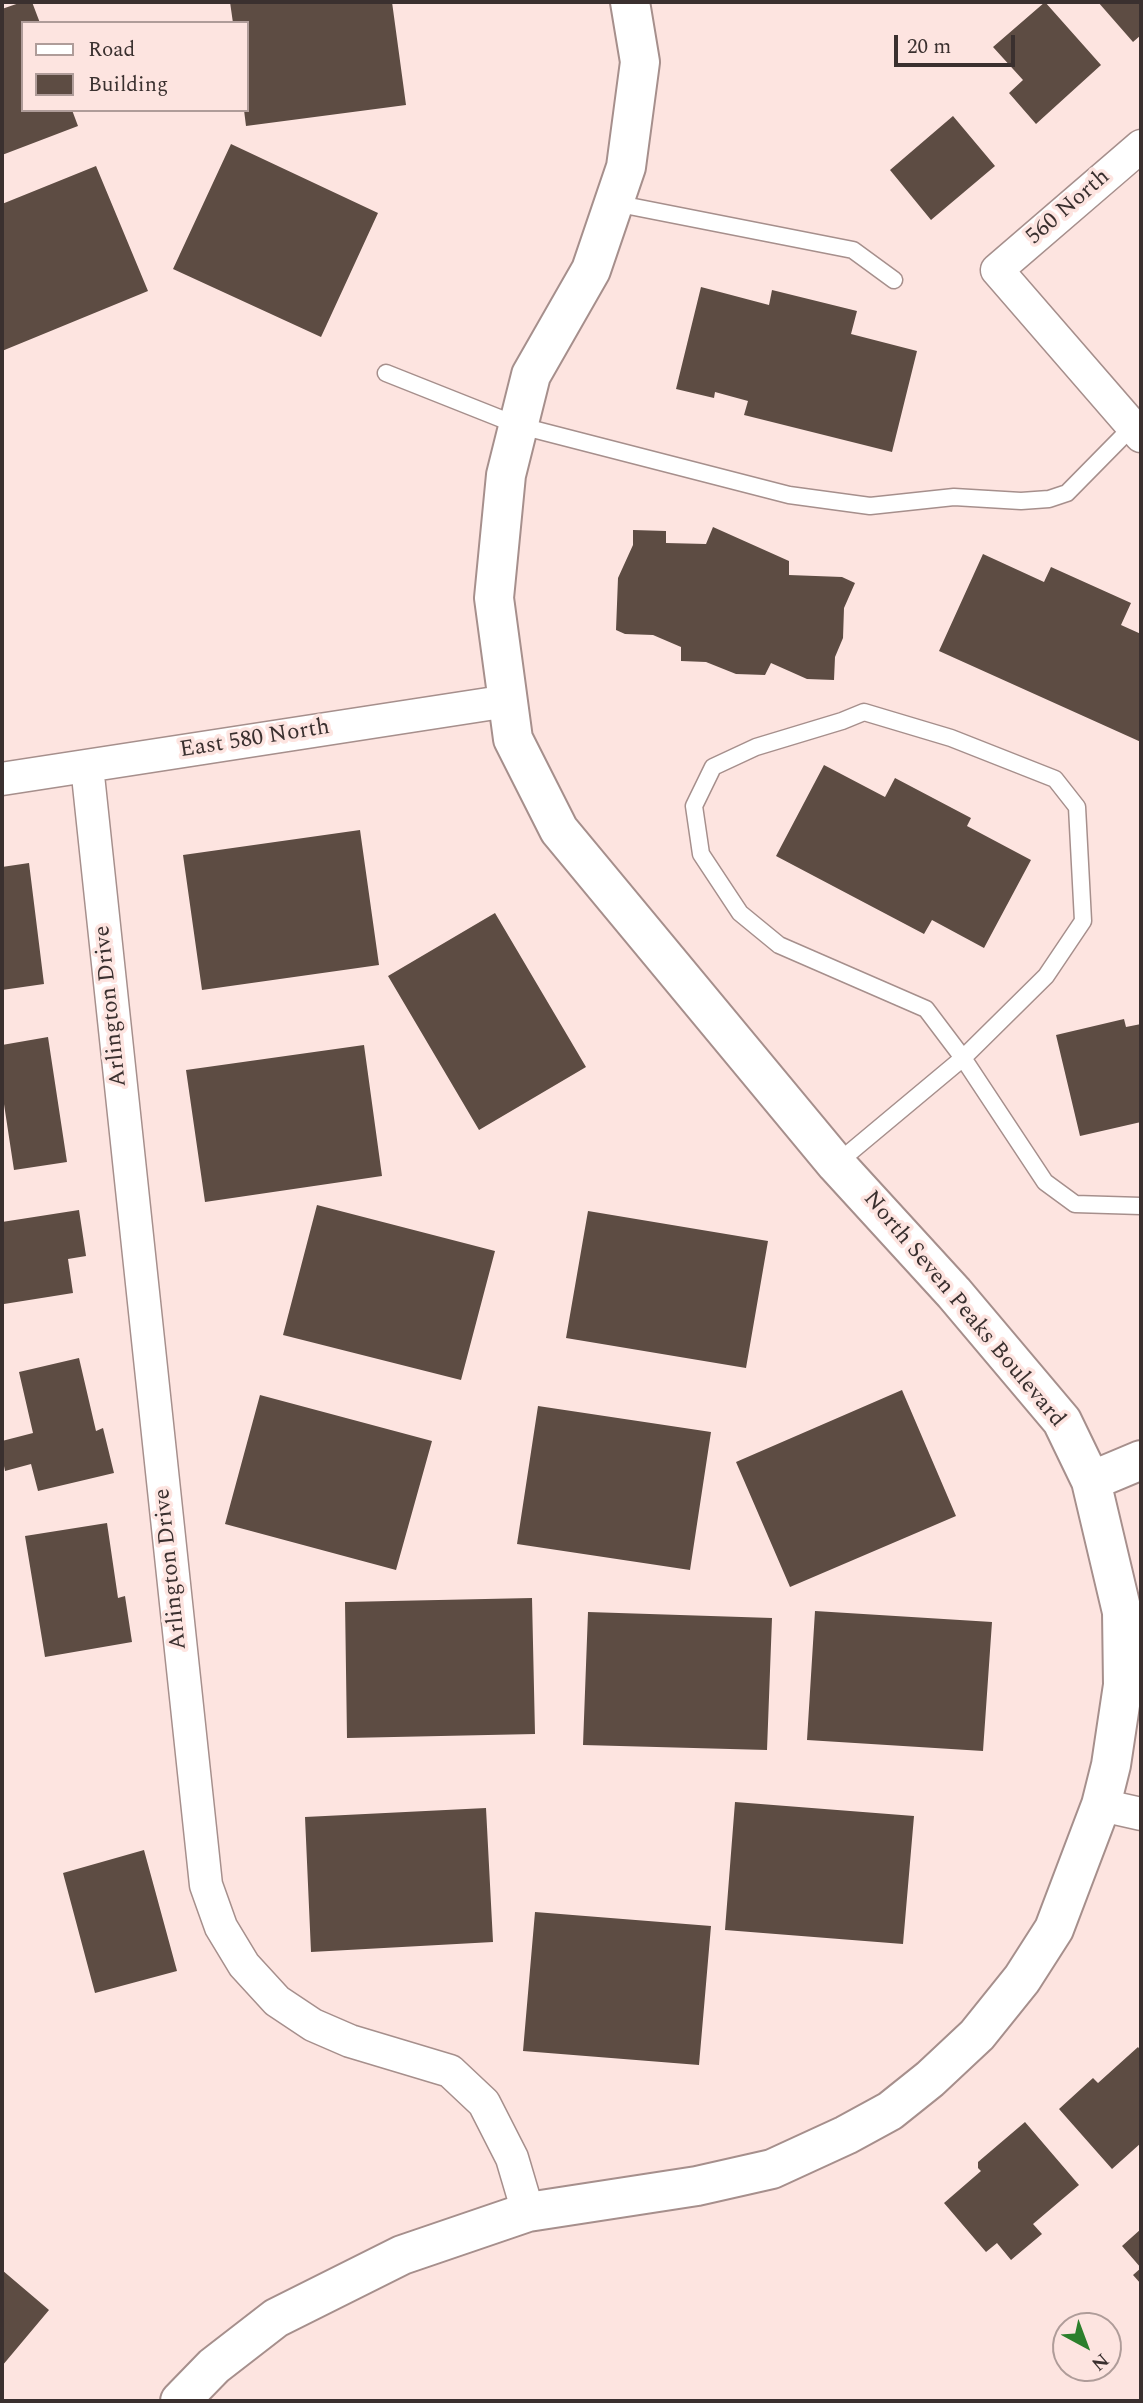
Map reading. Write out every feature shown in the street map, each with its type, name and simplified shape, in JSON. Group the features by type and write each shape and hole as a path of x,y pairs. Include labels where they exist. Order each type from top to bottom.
{"street":[{"name":"North Seven Peaks Boulevard","path":"180,2401 214,2366 276,2318 402,2255 528,2212 697,2186 772,2169 846,2135 890,2111 930,2080 977,2035 1022,1979 1054,1929 1101,1805 1111,1765 1123,1685 1122,1612 1091,1480 1062,1422 954,1293 836,1164 559,830 513,739 495,598 506,475 531,375 591,270 626,167 640,62 630,2"},
{"name":"560 North","path":"1137,431 998,270 1141,146"},
{"name":"East 580 North","path":"2,779 508,701"},
{"name":"Arlington Drive","path":"87,766 206,1885 221,1927 244,1965 277,2001 313,2025 350,2041 450,2071 484,2103 512,2158 528,2212"},
{"path":"1091,1480 1141,1460"},
{"path":"1101,1805 1141,1814"}],"lane":[{"path":"614,203 853,250 894,280"},
{"path":"386,373 517,425 789,495 870,506 954,497 1021,501 1049,499 1067,493 1137,431"},
{"path":"836,1164 964,1058 1046,976 1083,920 1077,807 1055,779 951,738 864,712 756,747 713,767 694,806 701,854 740,913 779,945 926,1009 964,1058 1045,1182 1075,1204 1141,1206"}],"building":[{"path":"22,2 32,2 39,21 21,21 21,112 73,112 78,126 2,155 2,9"},
{"path":"230,2 392,2 406,105 246,126 248,21 233,21"},
{"path":"1045,2 1101,65 1036,124 1009,93 1023,80 993,47"},
{"path":"1098,2 1141,2 1141,35 1133,42"},
{"path":"953,116 995,166 931,220 890,170"},
{"path":"231,144 378,213 321,337 173,269"},
{"path":"96,166 148,291 2,351 2,204"},
{"path":"701,287 769,305 772,290 857,311 851,334 917,351 892,452 744,415 748,401 715,392 714,398 676,389"},
{"path":"713,527 789,561 789,575 842,577 855,583 844,608 843,638 835,657 834,680 807,679 771,663 765,675 736,674 706,662 681,661 681,647 653,635 625,634 616,630 618,578 633,545 633,530 666,531 666,543 706,544"},
{"path":"983,554 1044,582 1051,567 1131,603 1121,625 1141,634 1141,742 939,651"},
{"path":"824,765 885,797 895,778 971,818 967,826 1031,860 984,948 932,920 924,934 776,856"},
{"path":"360,830 379,965 202,990 183,855"},
{"path":"29,863 44,984 2,990 2,867"},
{"path":"495,913 586,1067 479,1130 388,976"},
{"path":"1124,1019 1126,1027 1141,1024 1141,1122 1080,1136 1056,1035"},
{"path":"48,1037 67,1162 14,1170 2,1091 2,1045"},
{"path":"364,1045 382,1176 205,1202 186,1070"},
{"path":"317,1205 495,1251 461,1380 283,1335"},
{"path":"79,1210 86,1256 68,1259 73,1293 4,1304 2,1222"},
{"path":"588,1211 768,1241 746,1368 566,1338"},
{"path":"79,1358 96,1431 103,1428 114,1473 38,1491 31,1464 5,1471 2,1456 2,1441 33,1433 19,1372"},
{"path":"902,1390 956,1516 790,1587 736,1462"},
{"path":"260,1395 432,1441 396,1570 225,1524"},
{"path":"538,1406 711,1432 690,1570 517,1544"},
{"path":"107,1523 118,1598 125,1596 132,1642 45,1657 25,1536"},
{"path":"532,1598 535,1734 347,1738 345,1602"},
{"path":"815,1611 992,1622 983,1751 807,1740"},
{"path":"588,1612 772,1618 767,1750 583,1745"},
{"path":"735,1802 914,1816 903,1944 725,1930"},
{"path":"486,1808 493,1942 311,1952 305,1817"},
{"path":"144,1850 177,1971 95,1993 63,1873"},
{"path":"535,1912 711,1926 699,2065 523,2051"},
{"path":"1138,2047 1141,2051 1141,2143 1112,2169 1059,2109 1093,2078 1098,2083"},
{"path":"1025,2122 1079,2185 1033,2224 1042,2234 1011,2260 997,2243 986,2252 944,2203 981,2171 978,2162"},
{"path":"1141,2229 1141,2268 1122,2246"},
{"path":"1141,2268 1141,2284 1133,2275"},
{"path":"2,2270 49,2310 2,2366"}]}
